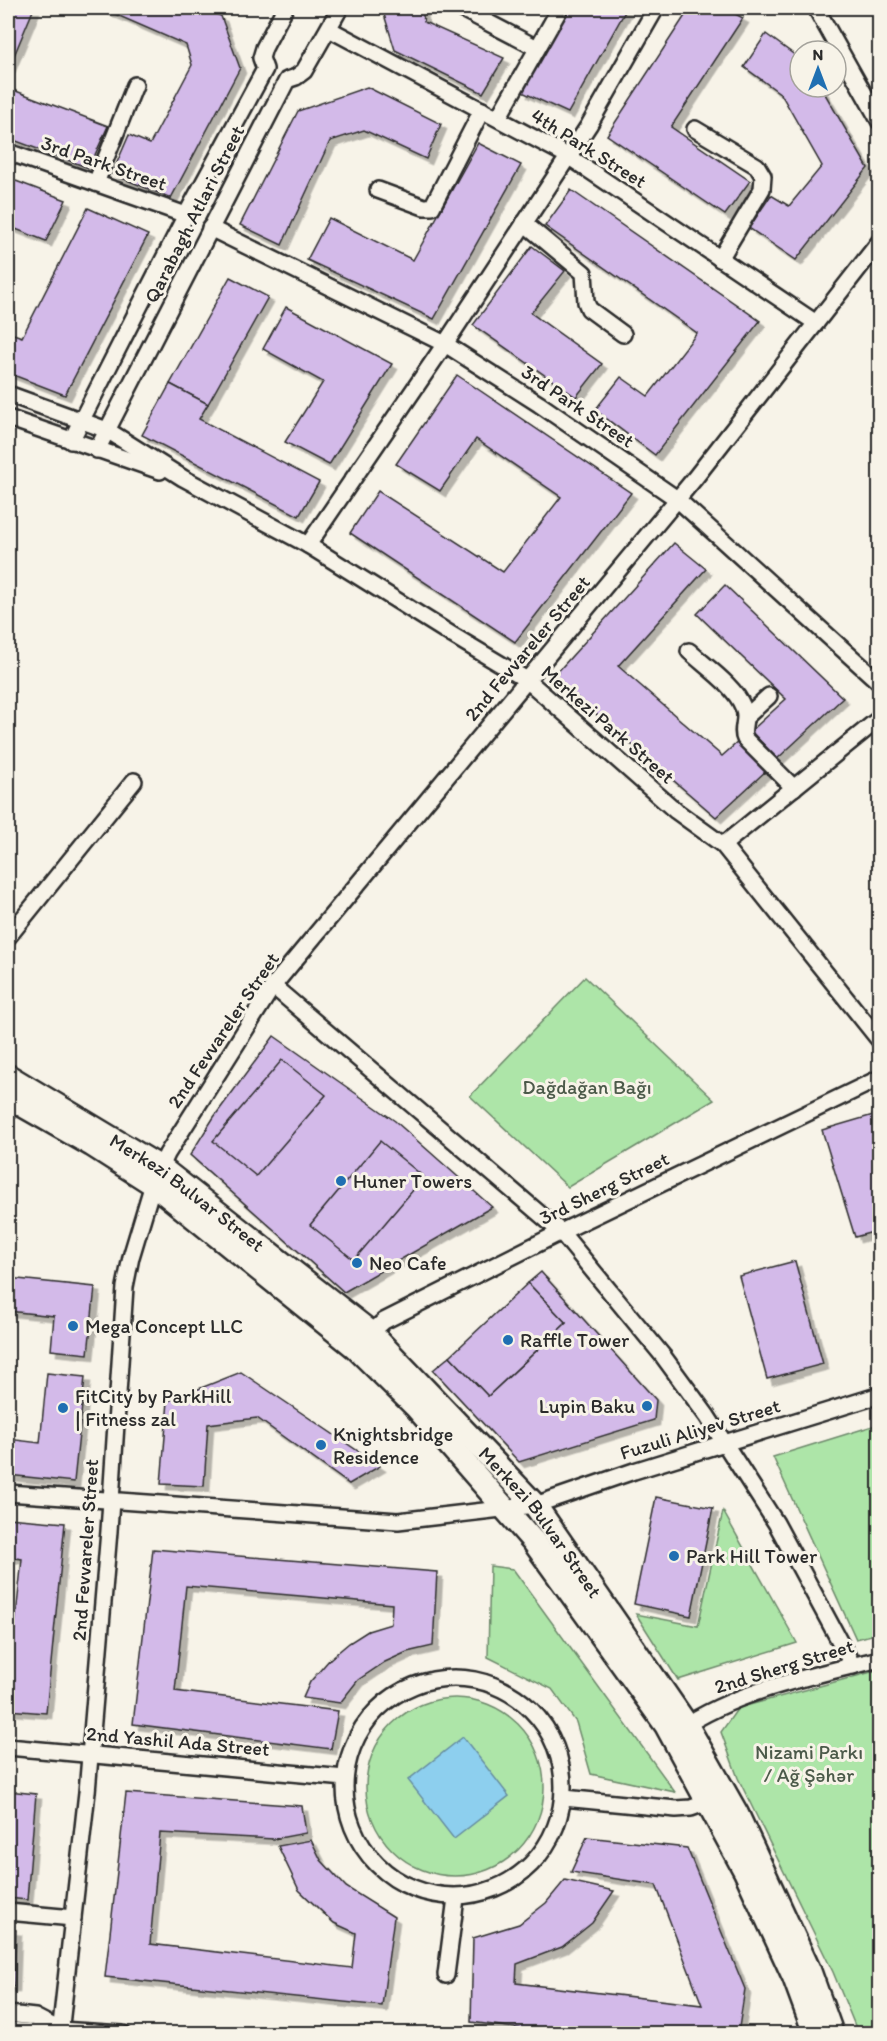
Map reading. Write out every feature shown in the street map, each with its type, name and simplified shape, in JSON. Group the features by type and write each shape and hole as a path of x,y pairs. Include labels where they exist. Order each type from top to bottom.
{"street":[{"name":"Qarabagh Atlari Street","path":"71,441 186,215 265,69 261,58 264,48 285,8"},
{"name":"Qarabagh Atlari Street","path":"97,450 287,80 304,71 340,8"},
{"path":"460,8 537,48"},
{"path":"498,118 558,12 558,8"},
{"path":"309,544 446,344 568,156 656,8"},
{"path":"816,8 879,122"},
{"name":"4th Park Street","path":"328,29 568,156 816,323"},
{"path":"265,69 287,80"},
{"path":"96,183 135,85"},
{"path":"378,190 424,207 432,207 482,110"},
{"path":"695,129 757,166 763,177 762,189 720,259"},
{"name":"3rd Park Street","path":"8,152 186,215"},
{"path":"524,223 584,273 586,302 589,309 623,334"},
{"name":"3rd Park Street","path":"210,228 446,344 539,404 677,499 879,683"},
{"name":"2nd Fevvareler Street","path":"60,2032 89,1754 125,1287 157,1176 167,1154 273,986 677,499 879,242"},
{"name":"Merkezi Park Street","path":"8,394 107,430 183,478 309,544 527,680 676,811 723,845 879,1041"},
{"name":"Merkezi Park Street","path":"8,418 183,478"},
{"path":"689,651 733,691 744,708 746,717 742,731 745,739 794,788"},
{"path":"746,717 769,696"},
{"path":"723,845 879,718"},
{"path":"8,937 134,781"},
{"path":"273,986 561,1232 663,1356 726,1444 776,1523 853,1666"},
{"name":"Merkezi Bulvar Street","path":"8,1076 157,1176 362,1340 535,1505 679,1730 737,1814 809,1970 832,2034"},
{"name":"3rd Sherg Street","path":"362,1340 384,1321 561,1232 879,1078"},
{"name":"Merkezi Bulvar Street","path":"8,1097 92,1145 157,1176"},
{"name":"Merkezi Bulvar Street","path":"362,1340 417,1408 534,1542 679,1730 708,1802 745,1871 794,1977 815,2034"},
{"name":"Fuzuli Aliyev Street","path":"8,1493 398,1521 439,1518 535,1505 879,1395"},
{"name":"2nd Sherg Street","path":"679,1730 704,1713 751,1694 879,1659"},
{"path":"466,1678 499,1687 528,1705 549,1732 562,1764 564,1798 557,1826 543,1852 523,1873 498,1888 456,1898 408,1887 380,1868 359,1842 355,1832 347,1811 345,1778 353,1744 372,1715 399,1693 431,1680 466,1678"},
{"name":"2nd Yashil Ada Street","path":"8,1747 345,1778"},
{"path":"564,1798 676,1809 691,1808 708,1802"},
{"path":"446,1975 456,1898"},
{"path":"8,1911 73,1918"},
{"path":"8,2014 35,2017 60,2032"},
{"path":"8,2030 123,2034"}],"green space":[{"name":"Dağdağan Bağı","path":"585,977 714,1100 568,1187 470,1096"},
{"path":"879,1424 879,1633 856,1639 773,1457"},
{"path":"723,1511 797,1643 678,1680 636,1614 698,1626"},
{"path":"490,1566 513,1569 675,1792 591,1774 576,1722 552,1689 488,1657"},
{"name":"Nizami Parkı / Ağ Şəhər","path":"879,1670 879,2033 858,2033 833,1972 738,1778 721,1732 738,1708"},
{"path":"455,1698 489,1705 518,1724 537,1753 544,1787 537,1821 518,1850 489,1869 455,1876 421,1869 392,1850 373,1821 366,1787 373,1753 392,1724 421,1705"}],"water":[{"path":"463,1737 509,1796 454,1839 408,1780"}],"building":[{"path":"8,8 34,8 8,70"},
{"path":"101,8 201,8 221,16 240,68 171,198 112,174 129,135 150,144 192,65 186,45"},
{"path":"382,8 422,8 424,22 504,58 483,93 395,50"},
{"path":"565,8 627,8 568,113 522,92"},
{"path":"690,8 724,8 743,18 671,127 750,181 725,215 607,135"},
{"path":"766,34 788,50 788,99 828,99 868,168 796,260 749,228 771,195 789,206 822,166 781,94 744,67"},
{"path":"367,87 441,124 426,159 364,130 330,141 282,245 240,225 298,111"},
{"path":"8,88 108,126 89,168 8,138"},
{"path":"478,143 521,165 434,319 307,260 329,218 413,260"},
{"path":"8,178 66,200 46,241 8,226"},
{"path":"571,190 760,321 655,455 595,410 621,377 648,396 697,333 545,226"},
{"path":"88,208 148,235 65,395 8,373 8,332 22,337"},
{"path":"532,246 565,271 531,313 602,364 576,397 473,325"},
{"path":"230,277 268,297 208,404 170,384"},
{"path":"286,307 392,364 329,465 285,442 323,382 263,349"},
{"path":"457,375 631,493 515,642 350,533 378,491 503,572 561,497 476,439 440,491 396,464"},
{"path":"170,384 208,404 199,419 319,482 299,516 142,435"},
{"path":"674,543 706,569 618,666 722,756 739,741 767,770 716,817 553,677"},
{"path":"725,585 843,698 777,759 751,731 786,699 697,614"},
{"name":"Huner Towers","path":"274,1036 395,1121 492,1207 344,1292 190,1155 214,1117"},
{"path":"282,1060 326,1095 256,1176 213,1141"},
{"path":"880,1113 880,1230 855,1237 822,1130"},
{"path":"380,1141 424,1177 354,1260 310,1225"},
{"path":"795,1261 823,1364 767,1379 739,1276"},
{"path":"541,1272 656,1400 654,1420 519,1462 433,1370 450,1356 488,1396 566,1323 528,1283"},
{"path":"8,1278 95,1287 88,1354 51,1350 54,1316 8,1311"},
{"name":"Raffle Tower","path":"528,1283 566,1323 488,1396 450,1356"},
{"name":"Knightsbridge Residence","path":"241,1372 380,1466 349,1484 257,1418 208,1424 204,1486 161,1484 168,1401"},
{"name":"FitCity by ParkHill | Fitness zal","path":"47,1373 85,1377 74,1482 8,1475 8,1439 40,1443"},
{"name":"Park Hill Tower","path":"656,1497 713,1508 691,1616 634,1604"},
{"path":"8,1518 65,1523 46,1713 8,1710 8,1672 10,1672 22,1559 8,1557"},
{"path":"153,1549 437,1572 433,1646 407,1652 385,1662 358,1680 340,1703 303,1698 310,1682 330,1659 349,1643 368,1631 391,1624 392,1604 186,1586 175,1691 338,1711 331,1749 133,1724"},
{"path":"8,1791 36,1794 27,1900 8,1898"},
{"path":"126,1793 302,1806 306,1833 274,1839 160,1833 150,1944 352,1968 356,1933 334,1923 299,1890 278,1846 311,1840 321,1860 346,1887 394,1917 382,2006 105,1977"},
{"path":"587,1837 687,1848 745,1989 738,2034 561,2034 471,2022 473,1938 519,1924 546,1903 565,1880 614,1891 592,1923 562,1947 517,1964 516,1983 702,2005 656,1885 571,1872"},
{"path":"8,1929 16,1930 14,1987 8,1987"}],"place":[{"name":"Huner Towers","path":"341,1181"},
{"name":"Neo Cafe","path":"357,1263"},
{"name":"Mega Concept LLC","path":"73,1326"},
{"name":"Raffle Tower","path":"508,1340"},
{"name":"Lupin Baku","path":"647,1406"},
{"name":"FitCity by ParkHill | Fitness zal","path":"63,1408"},
{"name":"Knightsbridge Residence","path":"321,1445"},
{"name":"Park Hill Tower","path":"674,1556"}]}
